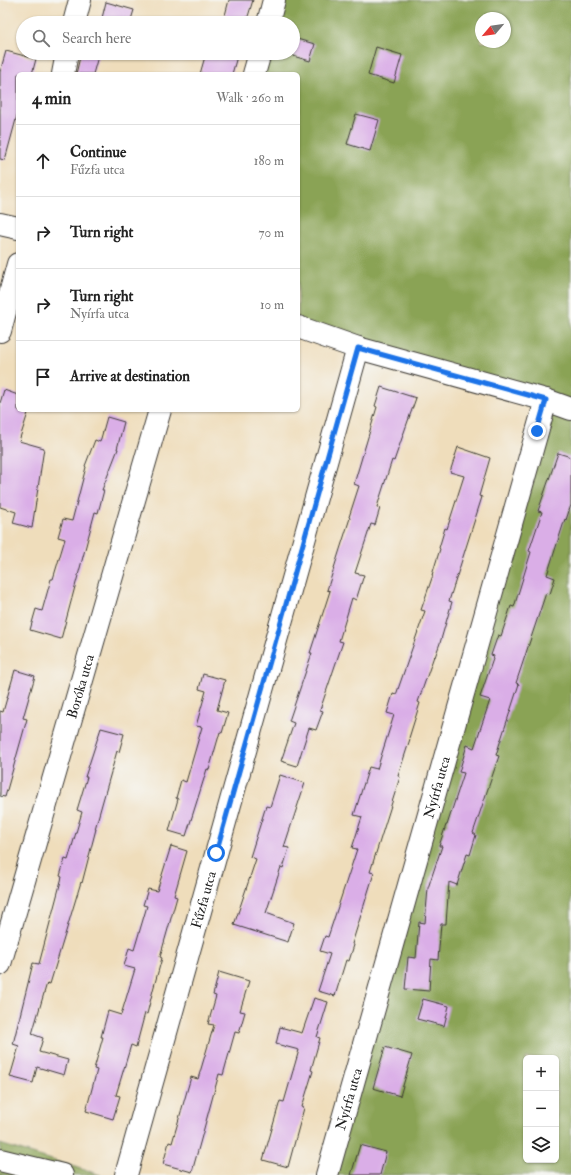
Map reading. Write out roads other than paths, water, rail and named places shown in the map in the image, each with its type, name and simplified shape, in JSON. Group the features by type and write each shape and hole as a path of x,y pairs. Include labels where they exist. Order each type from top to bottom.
{"street":[{"path":"76,16 80,0"},
{"path":"270,16 274,0"},
{"path":"63,72 66,60"},
{"path":"255,72 258,60"},
{"path":"0,224 16,228"},
{"path":"0,331 16,271"},
{"path":"300,328 358,348 546,400 571,409"},
{"name":"Fűzfa utca","path":"126,1175 358,348"},
{"name":"Nyírfa utca","path":"327,1175 546,400"},
{"name":"Boróka utca","path":"0,964 159,412"},
{"path":"0,1160 62,1175"}]}
